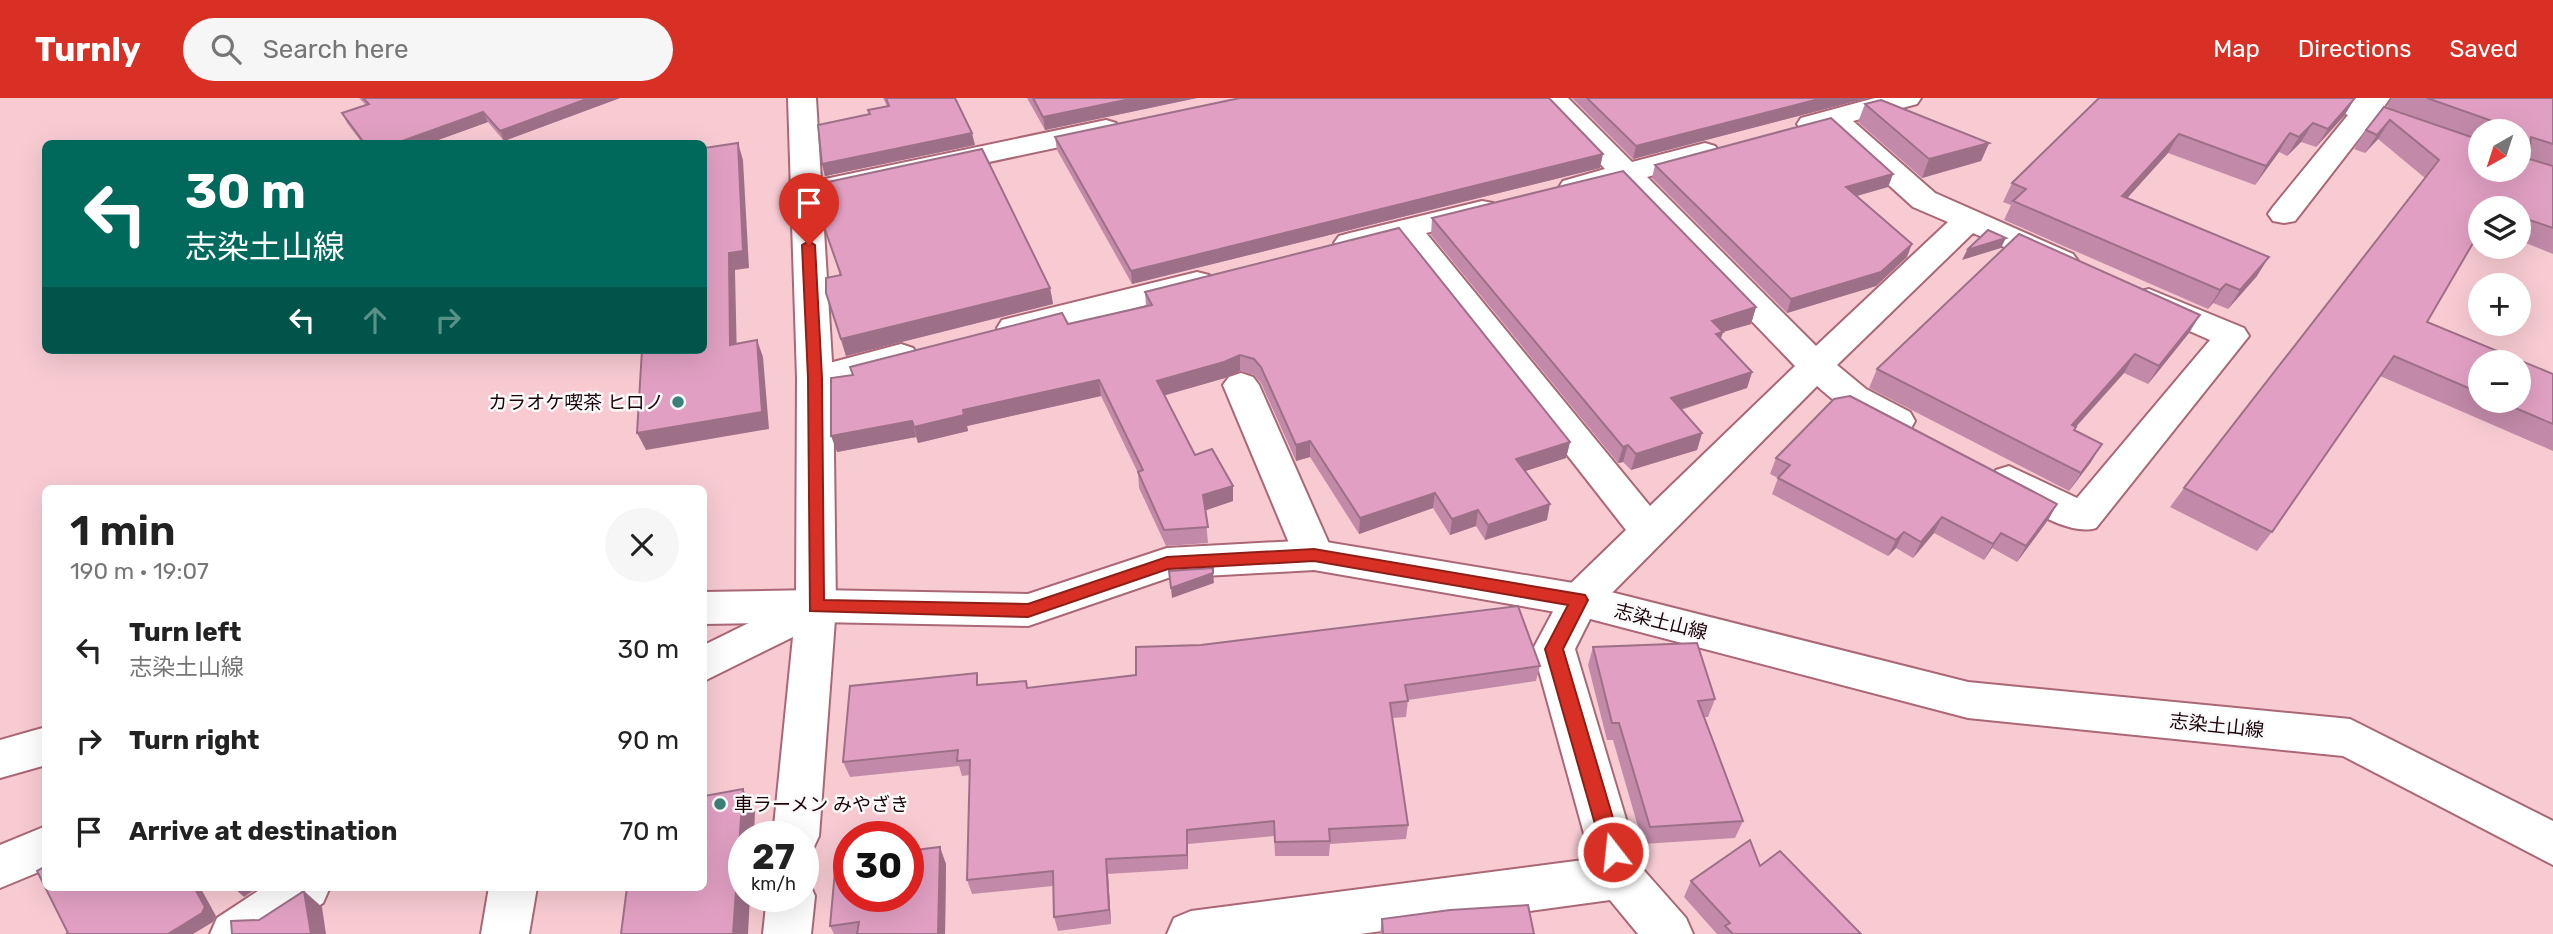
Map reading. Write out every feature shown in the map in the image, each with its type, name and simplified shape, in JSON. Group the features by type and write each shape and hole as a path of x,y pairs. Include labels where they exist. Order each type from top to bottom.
{"street":[{"path":"797,821 816,606 815,378 802,98"},
{"path":"1552,98 1816,366 1853,398 1925,436"},
{"path":"1780,132 1907,98"},
{"path":"2329,98 2371,104 2468,148"},
{"path":"2284,214 2371,104"},
{"path":"1832,118 1924,201 2232,336 2082,518 1986,467"},
{"path":"806,192 1129,124"},
{"path":"1549,193 1729,146"},
{"path":"1325,249 1510,203"},
{"path":"1669,934 1620,877 1554,649 1579,600 1816,366 1969,220"},
{"path":"1406,229 1649,531"},
{"path":"989,334 1231,273"},
{"path":"815,378 936,347"},
{"path":"1241,385 1314,555"},
{"name":"志染土山線","path":"707,608 816,606 1028,610 1167,563 1314,555 1579,600 1968,700 2350,738 2553,844"},
{"path":"707,662 816,606"},
{"path":"0,759 42,747"},
{"path":"0,867 42,849"},
{"path":"1191,934 1620,877"},
{"path":"233,934 300,891"},
{"path":"505,934 512,891"},
{"path":"787,934 789,912"}],"building":[{"path":"363,98 589,98 500,131 483,112 405,140 362,140 342,113 369,104"},
{"path":"886,98 955,98 972,133 822,164 818,125 870,114 868,110 889,106"},
{"path":"1033,98 1135,98 1043,117"},
{"path":"1240,98 1549,98 1603,154 1131,271 1055,137"},
{"path":"1587,98 1823,98 1636,146"},
{"path":"2099,98 2355,98 2328,129 2313,123 2299,137 2290,133 2266,166 2179,134 2122,196 2269,257 2240,290 2226,284 2220,290 2013,201 2026,189 2012,183"},
{"path":"2427,98 2553,98 2553,144 2531,137 2531,119 2486,119"},
{"path":"1881,100 1989,143 1929,159 1865,104"},
{"path":"2384,107 2468,136 2468,182 2531,182 2531,160 2553,166 2553,228 2531,220 2531,196 2468,196 2468,252 2427,322 2495,350 2468,350 2468,388 2394,356 2272,532 2184,488 2439,160 2390,120 2377,135 2366,130"},
{"path":"1831,118 1893,174 1846,187 1912,244 1881,272 1791,299 1655,165"},
{"path":"738,143 743,251 729,253 730,345 757,340 762,412 637,433 642,354 707,354 707,148"},
{"path":"982,149 1050,288 841,339 826,293 826,278 841,275 822,221 821,201 834,198 828,182"},
{"path":"1623,171 1756,307 1712,321 1723,332 1716,334 1752,372 1671,398 1702,433 1636,454 1628,445 1623,447 1432,218"},
{"path":"1399,228 1570,442 1516,459 1550,504 1488,525 1478,510 1452,519 1435,493 1360,518 1310,441 1296,445 1261,367 1254,359 1240,355 1157,381 1195,455 1212,449 1233,486 1203,495 1208,527 1164,530 1138,472 1143,470 1099,380 963,410 964,415 914,427 912,421 831,436 831,378 853,375 850,367 1062,313 1068,324 1152,305 1145,292"},
{"path":"1988,230 2006,238 1967,250"},
{"path":"2019,234 2200,315 2159,366 2135,354 2072,425 2076,427 2074,430 2102,444 2081,473 1877,369"},
{"path":"2531,365 2553,374 2553,424 2527,413 2531,413"},
{"path":"1850,396 2057,504 2026,546 2001,533 1993,544 1942,517 1921,542 1904,532 1896,540 1778,478 1790,465 1776,458 1834,399"},
{"path":"1213,568 1213,573 1171,588 1169,571"},
{"path":"1518,606 1540,666 1405,685 1408,701 1390,703 1408,825 1329,829 1330,841 1275,842 1274,821 1187,830 1187,855 1106,859 1109,910 1054,917 1053,871 967,880 970,760 957,761 958,750 843,762 850,686 977,673 977,685 1026,681 1027,688 1136,675 1136,647 1201,645"},
{"path":"1697,643 1715,699 1698,701 1743,821 1650,827 1619,723 1612,723 1593,647"},
{"path":"743,789 741,821 728,821 728,912 735,912 733,934 621,934 626,891 707,891 707,795"},
{"path":"1750,840 1760,866 1780,851 1861,934 1733,934 1725,926 1730,923 1691,881"},
{"path":"940,847 938,934 857,934 859,922 830,926 833,893 833,912 924,912 924,849"},
{"path":"42,868 42,881 37,871"},
{"path":"47,891 196,891 205,907 202,913 168,934 66,934 68,933"},
{"path":"304,891 311,934 232,934 231,921 259,920"},
{"path":"1528,905 1534,934 1383,934 1382,919 1450,910"}],"place":[{"name":"カラオケ喫茶 ヒロノ","path":"678,402"},
{"name":"車ラーメン みやざき","path":"720,804"}],"route":[{"path":"809,245 815,378 816,606 1028,610 1167,563 1314,555 1579,600 1554,649 1613,852"}]}
